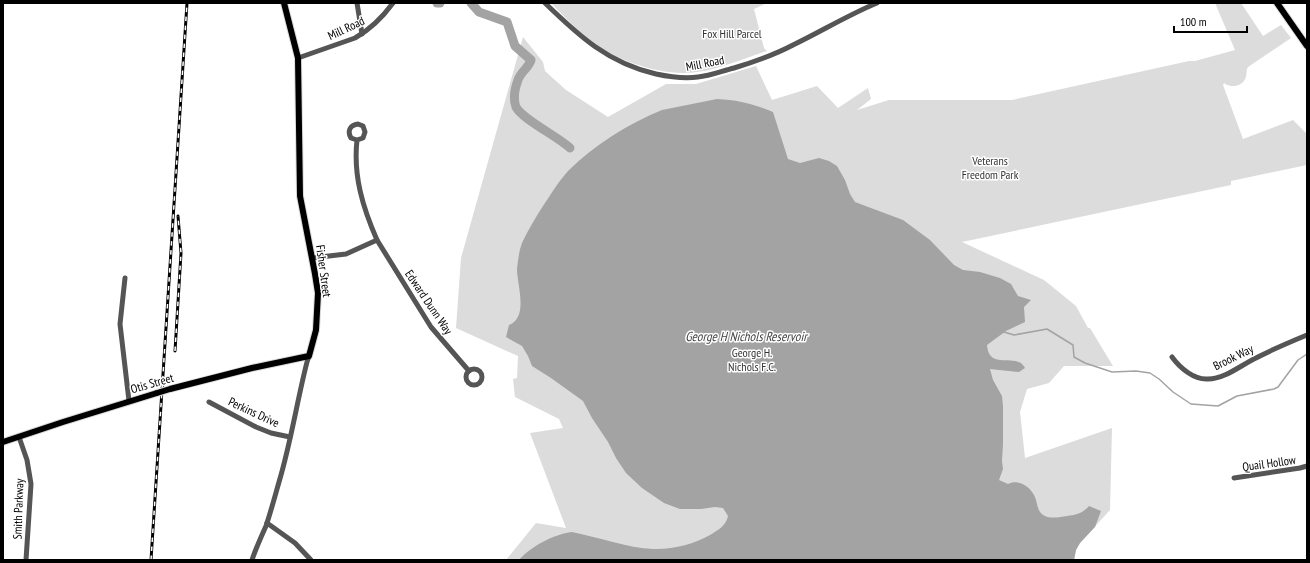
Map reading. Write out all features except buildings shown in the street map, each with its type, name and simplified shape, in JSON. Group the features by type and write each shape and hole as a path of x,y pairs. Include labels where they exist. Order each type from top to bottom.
{"main road":[{"name":"Fisher Street","path":"284,3 298,58 300,196 315,274 318,305 315,336 309,356"},
{"path":"1277,3 1307,46"},
{"name":"Otis Street","path":"3,442 170,389 252,368 309,356"}],"street":[{"path":"357,3 362,34"},
{"name":"Mill Road","path":"298,58 362,34 378,22 393,3"},
{"name":"Mill Road","path":"545,3 582,37 613,59 646,71 683,78 703,76 774,54 798,43 851,14 877,3"},
{"name":"Edward Dunn Way","path":"357,140 359,189 368,219 377,240 431,327 469,371"},
{"path":"312,258 346,254 377,240"},
{"path":"125,278 120,324 129,401"},
{"name":"Brook Way","path":"1172,357 1178,366 1193,376 1208,379 1231,372 1258,356 1307,334"},
{"name":"Fisher Street","path":"252,560 267,523 280,480 309,356"},
{"name":"Perkins Drive","path":"210,402 256,427 271,433 290,437"},
{"name":"Smith Parkway","path":"19,437 27,460 31,484 26,560"},
{"name":"Quail Hollow","path":"1234,478 1307,466"},
{"path":"267,523 295,543 311,560"}],"green space":[{"name":"Fox Hill Parcel","path":"551,3 767,3 754,9 764,48 767,51 706,71 684,73 655,70 625,60 599,47 583,35"},
{"name":"George H. Nichols F.C.","path":"1215,3 1241,3 1263,36 1281,25 1291,38 1248,67 1245,80 1242,83 1237,86 1230,86 1224,83 1223,85 1243,139 1293,120 1307,134 1307,165 1231,181 1231,185 962,242 1044,280 1076,306 1088,328 1090,328 1113,366 1064,366 1049,383 1027,389 1020,412 1025,458 1112,428 1110,510 1080,543 1076,550 1074,560 506,560 536,523 566,528 530,433 563,428 559,419 515,397 513,379 517,378 518,356 456,328 461,258 523,37 543,62 545,71 566,90 608,117 666,84 696,84 756,66 772,100 817,86 838,108 868,88 871,99 857,110 889,100 1012,100 1189,61 1195,61 1235,50"}],"water":[{"name":"George H Nichols Reservoir","path":"717,99 746,103 773,112 788,159 800,163 819,158 829,161 837,166 855,202 903,220 930,240 954,265 963,270 980,272 1000,278 1011,284 1018,296 1031,300 1024,307 1025,322 1006,331 987,345 991,357 1000,360 1016,361 1021,363 1025,368 1019,372 990,369 993,380 1002,396 1003,406 1003,469 999,480 1008,484 1016,482 1026,486 1034,495 1040,512 1047,517 1053,518 1076,514 1082,512 1089,506 1101,511 1095,527 1080,543 1076,550 1074,560 519,560 529,550 550,538 565,533 572,532 643,548 660,549 690,544 697,541 710,535 721,527 727,519 728,516 723,508 680,509 664,503 642,488 626,473 583,401 532,366 522,346 506,337 509,325 515,321 519,315 520,300 517,269 519,252 522,243 529,228 543,206 568,171 600,144 649,116 662,110"}],"waterway":[{"path":"471,3 479,12 507,22 515,46 531,60 519,77 517,83 515,90 516,107 525,117 570,148"},
{"path":"1004,332 1014,335 1047,329 1073,345 1074,357 1085,363 1112,372 1136,371 1150,373 1173,392 1191,404 1218,406 1237,396 1278,387 1298,360 1307,354"}],"railway":[{"path":"151,560 187,3"},
{"path":"175,351 181,253 178,216"}],"park label":[{"name":"Veterans Freedom Park","path":"990,167"}]}
